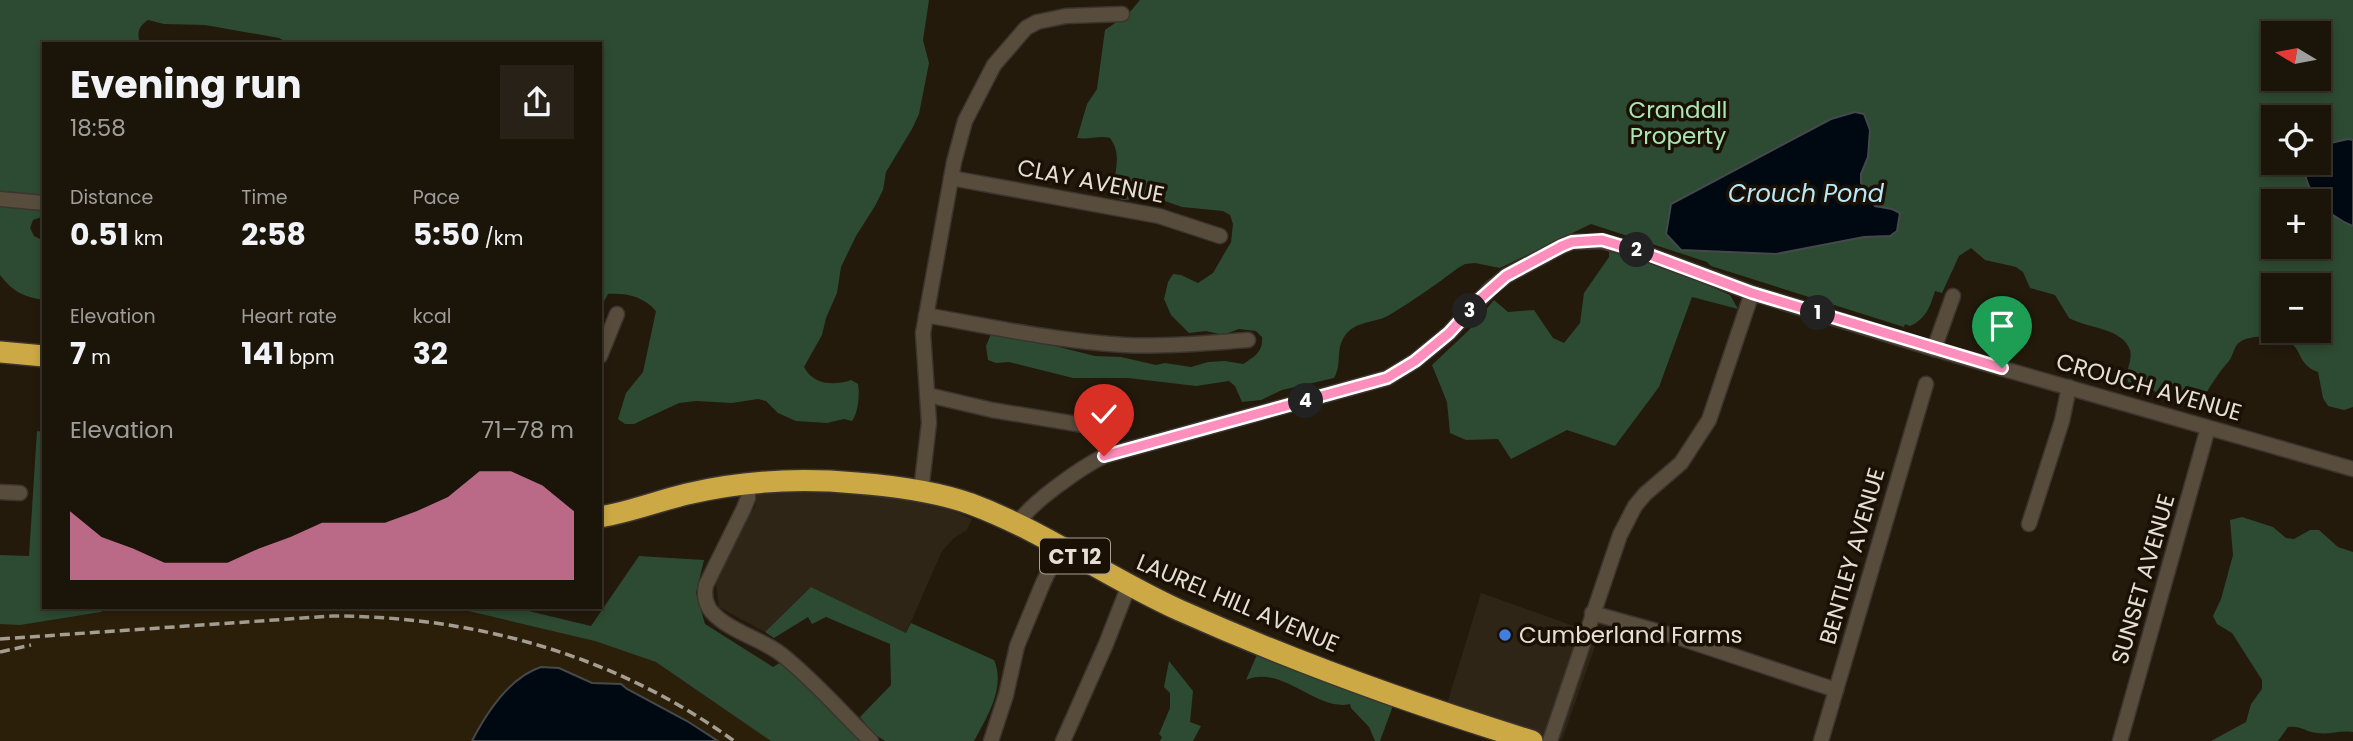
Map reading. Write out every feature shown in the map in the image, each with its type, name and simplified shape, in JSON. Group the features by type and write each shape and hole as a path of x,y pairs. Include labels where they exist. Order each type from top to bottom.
{"highway":[{"path":"0,352 42,356"},
{"name":"LAUREL HILL AVENUE","path":"602,516 689,494 748,484 791,481 848,482 921,491 968,503 1017,525 1129,585 1198,618 1371,688 1443,714 1532,741"}],"street":[{"path":"921,491 929,423 923,341 926,315 958,142 969,113 994,65 1021,31 1037,22 1066,16 1122,14"},
{"name":"CLAY AVENUE","path":"951,178 1159,216 1220,236"},
{"path":"0,199 42,203"},
{"name":"CROUCH AVENUE","path":"1017,525 1029,510 1104,456 1387,378 1415,361 1449,333 1480,299 1506,276 1547,252 1572,242 1602,240 1638,250 1752,293 1934,349 2353,469"},
{"path":"1550,741 1615,547 1630,514 1645,494 1681,463 1709,420 1752,293"},
{"path":"1934,349 1953,296"},
{"path":"602,351 617,314"},
{"path":"926,315 1106,344 1157,346 1248,340"},
{"name":"BENTLEY AVENUE","path":"1821,741 1926,384"},
{"path":"2029,524 2055,443 2069,387"},
{"path":"928,395 992,411 1083,425"},
{"name":"SUNSET AVENUE","path":"2120,741 2208,428"},
{"path":"748,484 748,498 744,508 706,585 708,607 722,620 769,645 797,667 872,741"},
{"path":"0,492 20,493"},
{"path":"991,741 1006,695 1017,646 1060,548"},
{"path":"1063,741 1129,585"},
{"path":"1592,613 1671,635 1836,690"}],"shaded area":[{"path":"854,492 918,500 972,519 967,530 954,538 942,551 906,633 811,587 765,632 719,607 716,584 744,523 755,507 757,493"},
{"path":"0,592 42,606 42,609 517,609 730,688 771,741 718,741 621,684 592,683 559,668 548,667 532,670 519,680 492,708 472,741 0,741"},
{"path":"1481,593 1599,635 1562,740 1447,704"}],"green space":[{"path":"0,0 929,0 923,40 929,63 919,114 886,172 883,190 841,267 837,293 822,335 804,367 818,381 838,383 851,380 858,384 858,403 852,421 796,421 778,413 766,401 758,399 732,403 679,403 634,424 625,424 618,419 626,393 643,372 656,311 640,299 628,295 608,294 602,305 602,42 286,42 279,38 205,25 164,24 148,20 139,30 140,42 42,42 42,217 33,220 30,228 34,236 42,240 42,300 19,293 0,275"},
{"name":"Crandall Property","path":"1140,0 2353,0 2353,140 2331,143 2331,105 2261,105 2261,175 2306,175 2317,189 2261,189 2261,259 2331,259 2331,208 2341,222 2353,226 2353,407 2344,410 2328,406 2323,398 2318,372 2306,365 2296,348 2290,343 2331,343 2331,273 2261,273 2261,337 2246,339 2236,346 2201,402 2175,403 2167,401 2153,390 2128,382 2130,350 2120,337 2069,318 2055,295 2030,288 2023,272 2016,267 1985,260 1971,248 1959,256 1942,293 1935,291 1924,316 1910,326 1905,324 1904,327 1711,266 1707,262 1591,224 1500,268 1475,263 1465,264 1391,314 1347,333 1341,344 1334,378 1282,390 1261,400 1242,402 1235,386 1229,381 1196,386 1128,378 1073,378 1009,362 996,363 988,360 986,346 991,334 1035,341 1095,356 1121,357 1156,365 1165,363 1191,367 1225,361 1243,364 1260,350 1262,337 1256,331 1239,329 1223,335 1206,331 1189,333 1171,315 1164,299 1173,274 1198,283 1213,273 1231,242 1233,224 1230,215 1223,211 1182,207 1156,198 1122,200 1114,196 1117,159 1110,138 1077,138 1087,104 1097,89 1105,30 1129,13"},
{"path":"1609,250 1690,277 1730,295 1738,309 1692,297 1659,387 1615,446 1567,430 1511,459 1498,439 1466,440 1450,433 1447,402 1432,365 1469,330 1494,300 1508,312 1534,310 1553,338 1564,343 1580,323 1584,293 1609,257"},
{"path":"37,431 42,432 42,609 104,609 101,612 20,625 0,624 0,555 29,556"},
{"path":"2242,517 2273,527 2286,538 2294,539 2310,530 2319,530 2338,547 2353,552 2353,732 2321,733 2288,727 2278,741 2211,741 2246,722 2251,704 2262,689 2262,680 2232,633 2217,624 2213,616 2221,599 2233,555 2230,520"},
{"path":"639,556 704,560 696,593 705,624 773,667 781,662 796,673 866,741 771,741 656,662 595,641 460,609 520,609 591,626"},
{"path":"811,587 906,633 911,623 994,660 998,681 996,691 974,741 885,741 873,733 860,717 891,685 890,644 826,617 812,624 808,617 774,638 765,632"},
{"path":"1259,650 1394,703 1380,741 1375,741 1369,727 1350,704 1338,705 1325,701 1273,678 1246,680"},
{"path":"1169,661 1193,691 1190,722 1201,726 1193,741 1160,741 1162,737 1159,734 1170,708 1170,693 1164,687"}],"water":[{"name":"Crouch Pond","path":"1855,112 1864,114 1870,130 1868,157 1861,174 1861,183 1875,206 1900,213 1897,231 1890,236 1864,237 1776,254 1681,250 1666,234 1671,204 1831,119"},
{"path":"2353,140 2353,226 2331,213 2331,189 2311,189 2306,175 2331,175 2331,143"},
{"path":"541,667 559,668 592,683 621,684 718,741 472,741 484,719 509,688"}],"railway":[{"path":"0,639 332,616 439,624 492,633 593,664 689,711 734,741"},
{"path":"0,652 31,645"}],"place":[{"name":"Cumberland Farms","path":"1505,635"}],"route":[{"path":"1104,456 1387,378 1404,369 1449,333 1490,289 1506,276 1547,252 1572,242 1602,240 1752,293 2002,368"}]}
